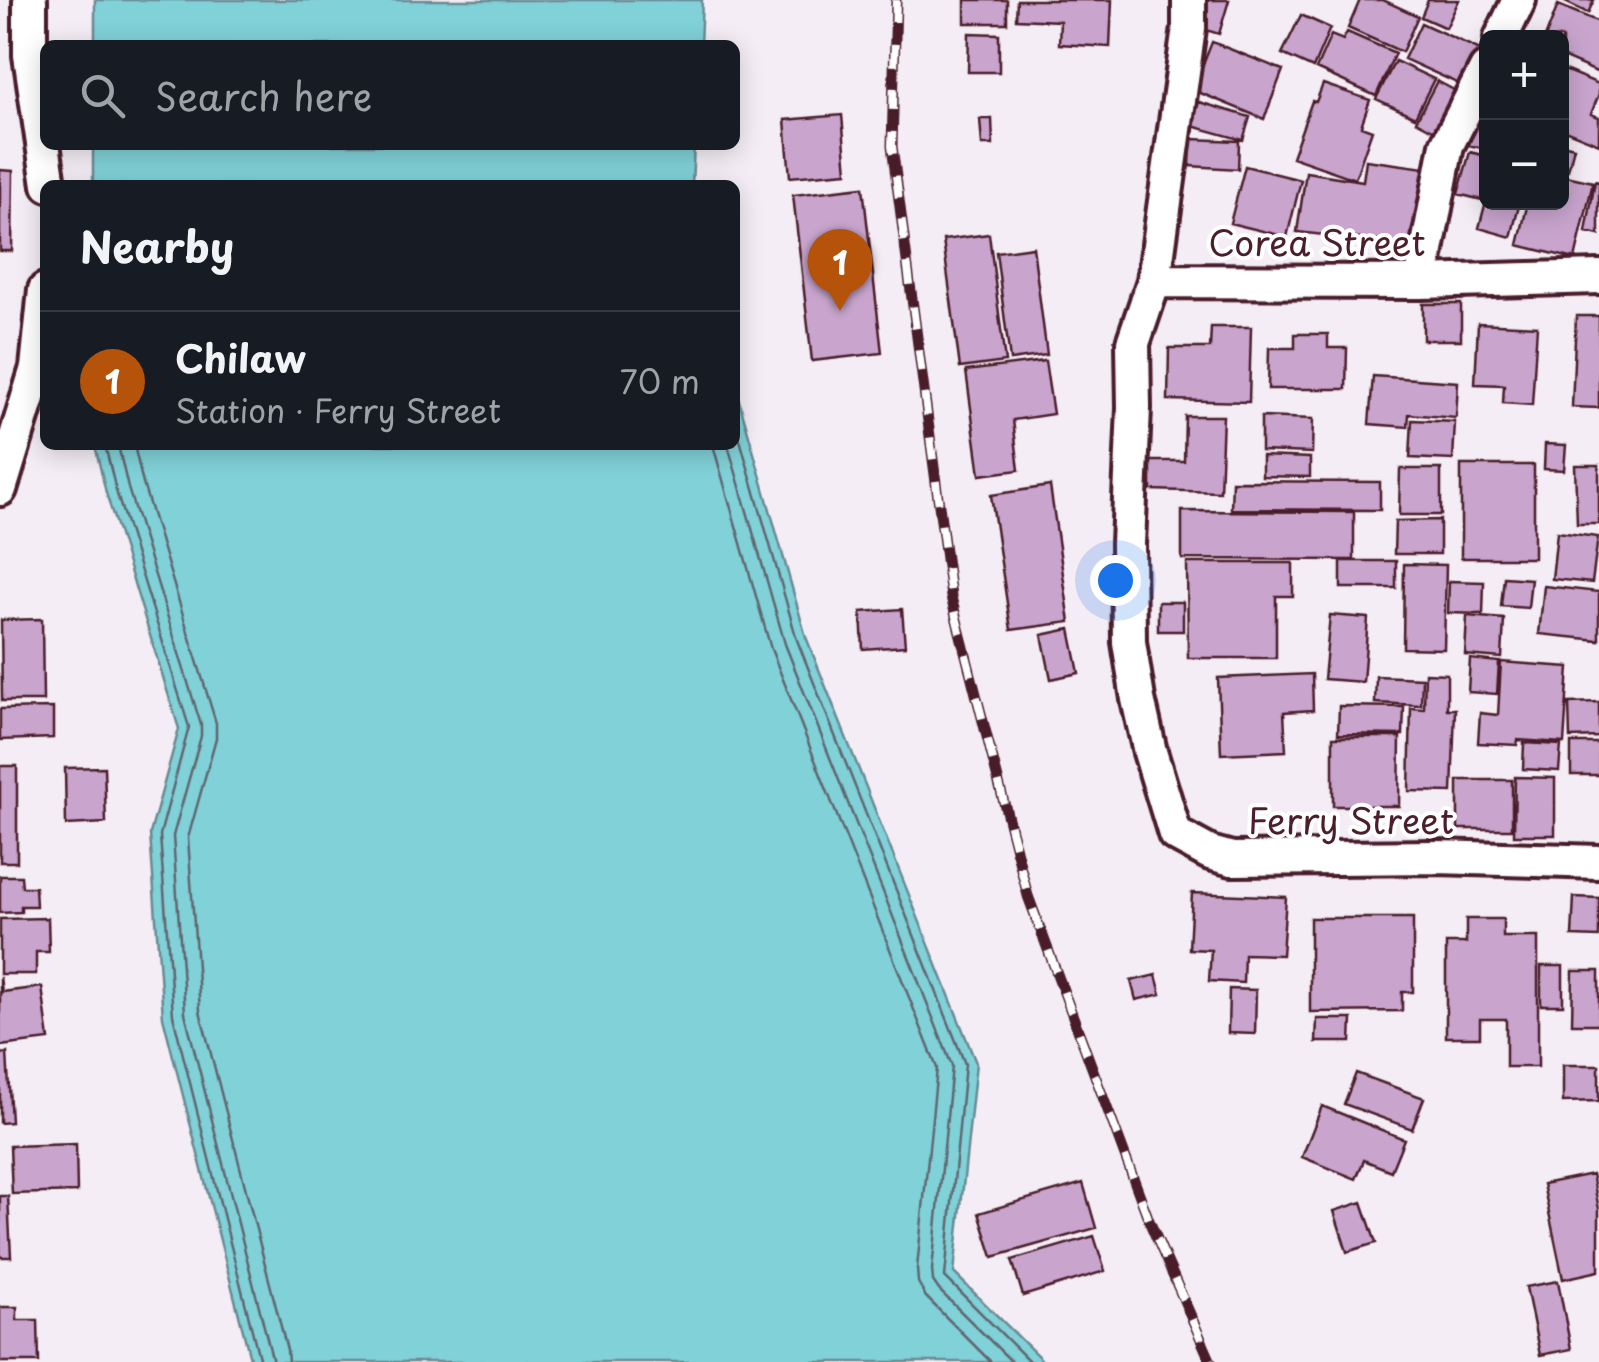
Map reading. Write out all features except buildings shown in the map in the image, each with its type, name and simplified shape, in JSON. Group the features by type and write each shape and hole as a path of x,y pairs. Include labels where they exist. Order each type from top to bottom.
{"street":[{"path":"30,0 30,54 40,123"},
{"name":"Ferry Street","path":"1189,0 1187,48 1154,281 1133,343 1128,544 1129,642 1138,700 1174,834 1210,853 1232,859 1436,857 1599,862"},
{"path":"1505,30 1518,0"},
{"path":"1421,282 1447,144 1479,82"},
{"path":"44,150 48,180"},
{"name":"Corea Street","path":"1154,281 1421,282 1599,276"},
{"path":"0,490 37,368 40,339"}],"water":[{"path":"95,0 702,0 700,40 95,40"},
{"path":"93,150 694,150 692,180 93,180"},
{"path":"740,404 806,637 976,1063 954,1273 1044,1362 251,1362 163,1017 150,834 179,729 96,450 740,450"}],"railway":[{"path":"896,0 892,146 951,597 1028,896 1150,1223 1211,1362"}],"place":[{"name":"Chilaw","path":"840,311"}]}
